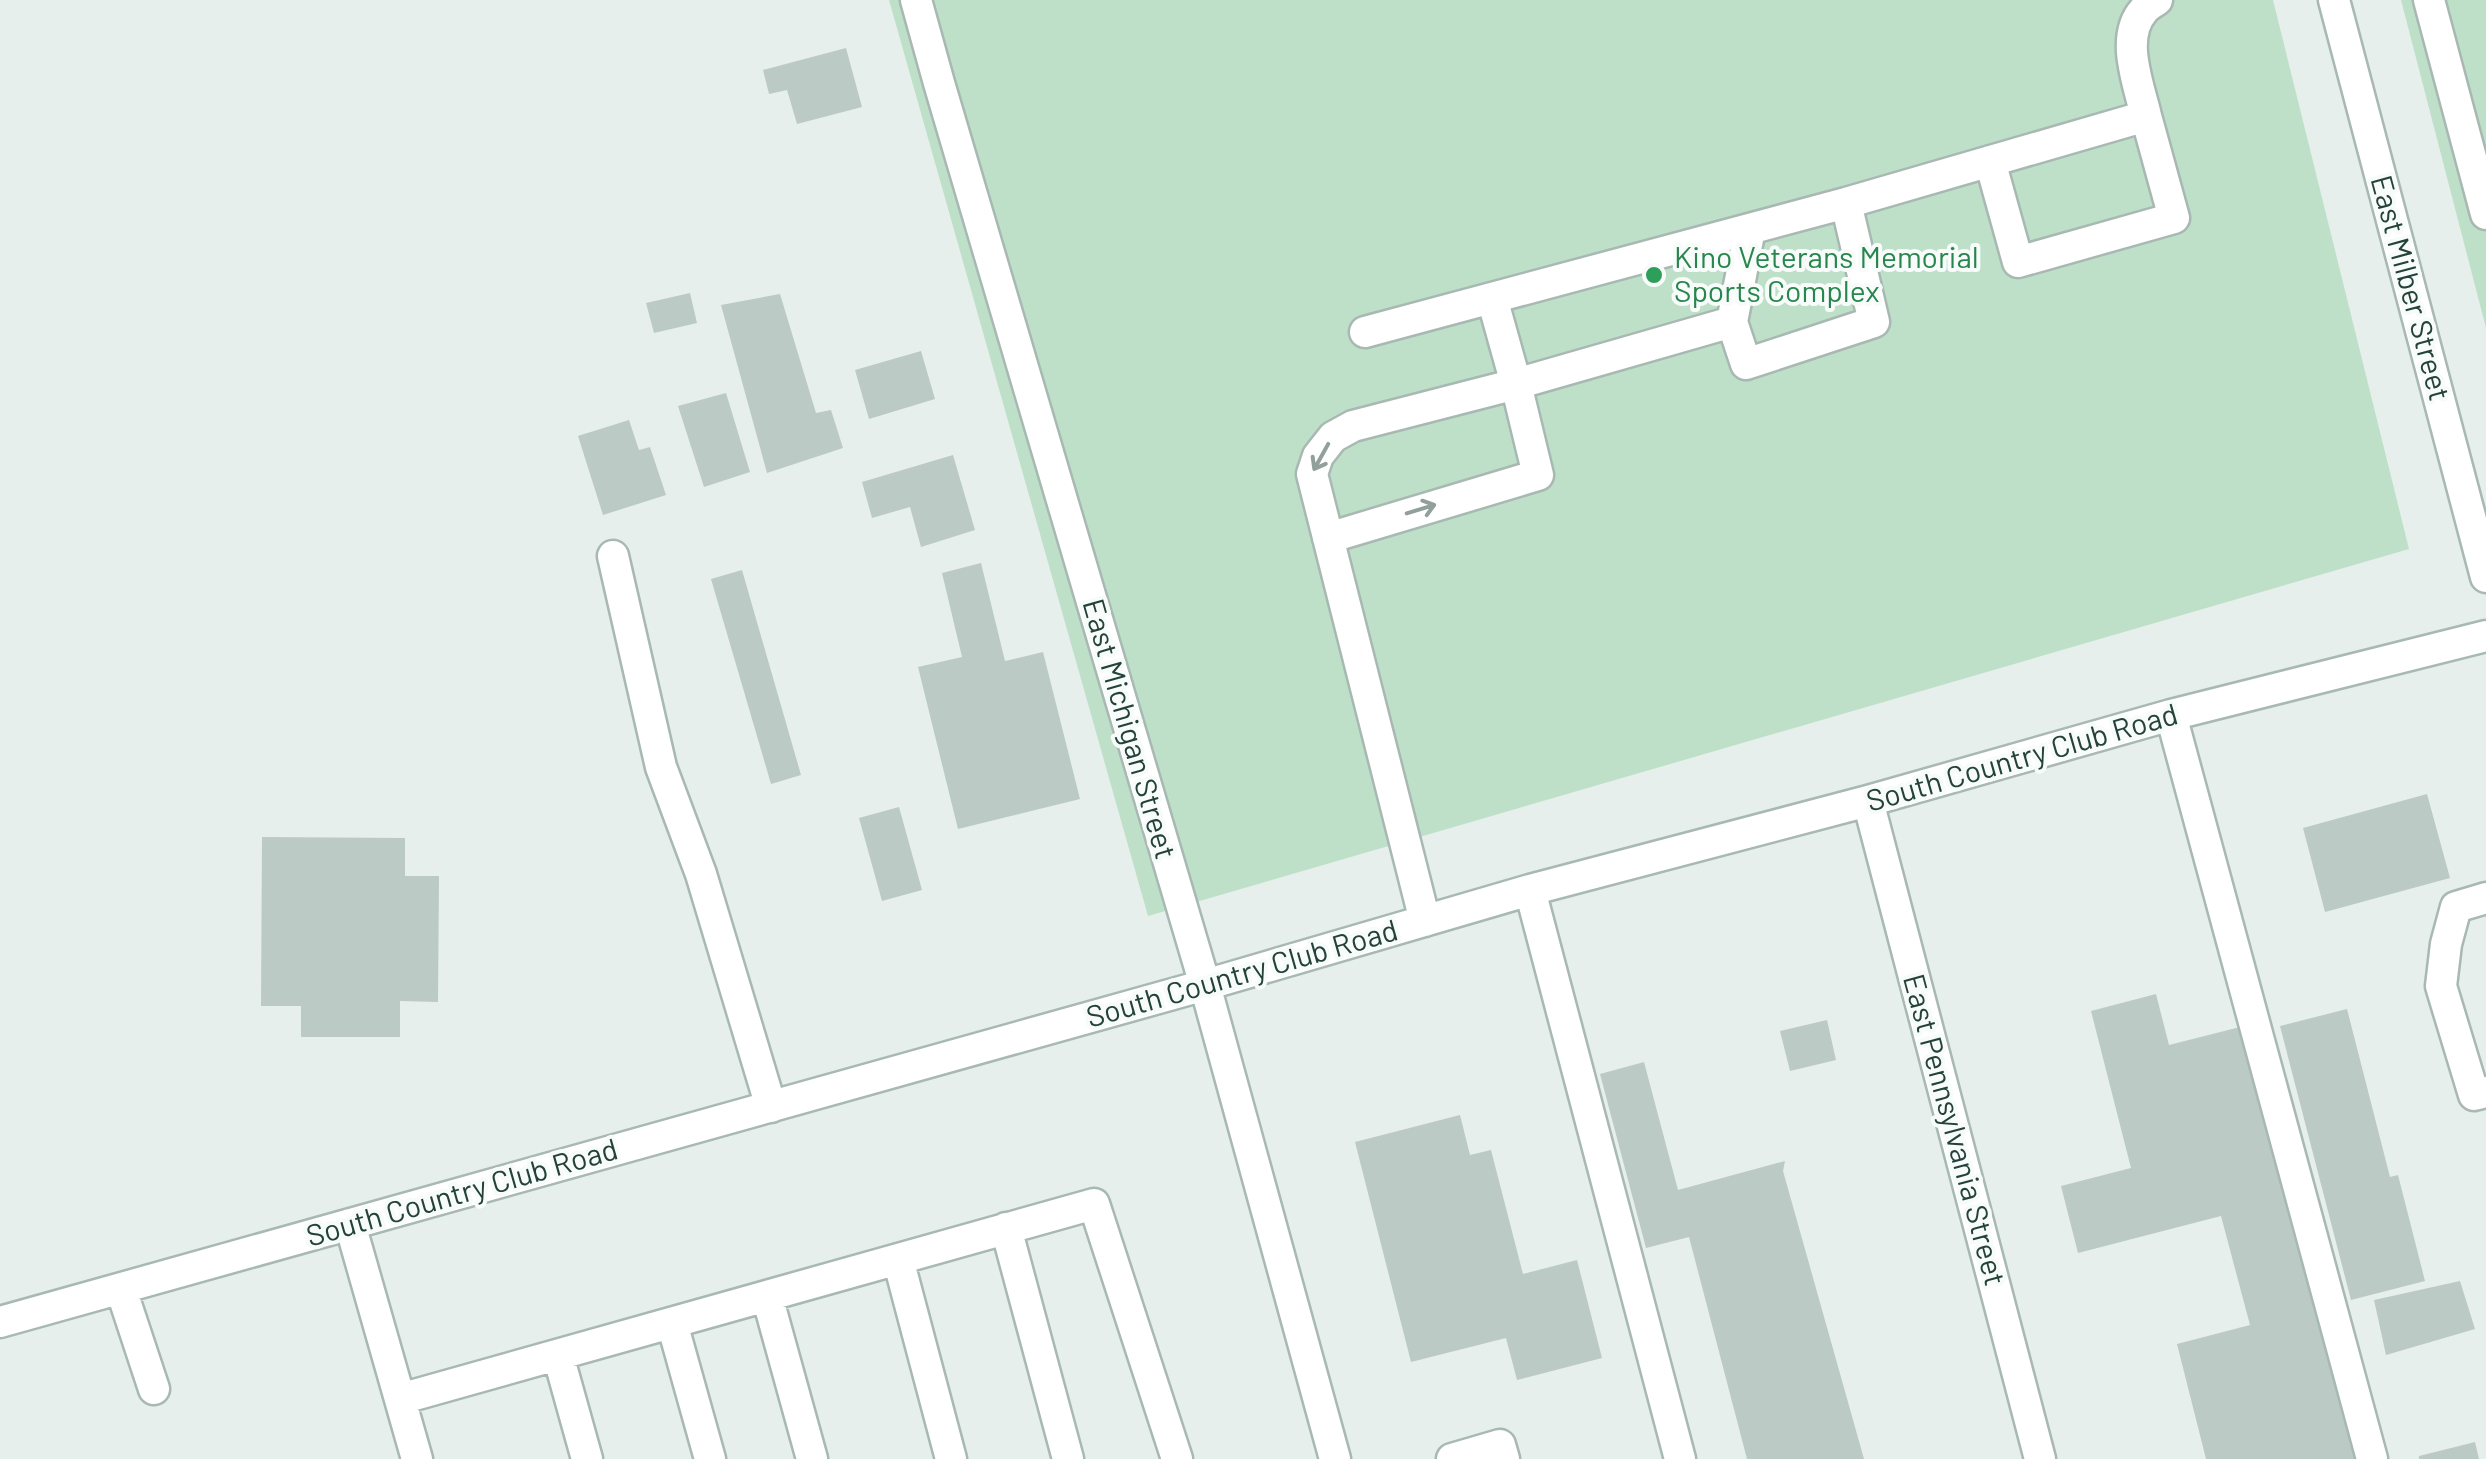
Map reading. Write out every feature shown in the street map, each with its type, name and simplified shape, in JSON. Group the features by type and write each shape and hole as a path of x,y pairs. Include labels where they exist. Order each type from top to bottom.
{"street":[{"name":"East Michigan Street","path":"916,0 1205,985 1335,1459"},
{"path":"1990,161 2018,262 2174,218 2132,50 2133,32 2143,10 2157,0"},
{"name":"East Milber Street","path":"2334,0 2486,577"},
{"path":"2429,0 2486,214"},
{"path":"1365,332 1846,203 2146,116"},
{"path":"1750,229 1732,322 1746,364 1874,322 1846,203"},
{"path":"1328,538 1538,474 1492,298"},
{"path":"1425,920 1312,474 1318,456 1333,437 1352,426 1732,322"},
{"path":"613,556 661,767 701,874 770,1108"},
{"name":"South Country Club Road","path":"0,1322 770,1108 1530,890 1868,801 2172,715 2486,636"},
{"path":"2172,715 2372,1459"},
{"name":"East Pennsylvania Street","path":"1868,801 2040,1459"},
{"path":"1530,890 1680,1459"},
{"path":"2486,898 2456,907 2441,986 2474,1095 2486,1092"},
{"path":"400,1399 1094,1204 1177,1459"},
{"path":"350,1224 417,1459"},
{"path":"1006,1228 1068,1459"},
{"path":"898,1259 951,1459"},
{"path":"121,1289 154,1388"},
{"path":"767,1296 812,1459"},
{"path":"672,1322 710,1459"},
{"path":"558,1355 588,1459"},
{"path":"1452,1459 1500,1445 1504,1459"}],"green space":[{"name":"Kino Veterans Memorial Sports Complex","path":"889,0 2273,0 2409,549 1148,916"},
{"path":"2401,0 2486,0 2486,328"}],"building":[{"path":"846,48 862,107 797,124 787,90 769,94 763,70"},
{"path":"690,293 697,323 654,333 646,303"},
{"path":"780,294 816,413 831,410 843,448 767,473 721,305"},
{"path":"921,351 935,399 869,419 855,370"},
{"path":"726,393 750,472 704,487 678,406"},
{"path":"629,420 639,450 650,447 666,495 603,515 578,436"},
{"path":"953,455 975,530 921,547 910,507 872,518 862,482"},
{"path":"981,563 1005,661 1043,652 1080,799 958,829 918,667 962,657 942,573"},
{"path":"742,570 801,775 771,784 711,579"},
{"path":"2427,794 2450,878 2325,912 2303,828"},
{"path":"899,807 922,890 882,901 859,818"},
{"path":"262,837 405,838 405,876 439,876 438,1002 400,1001 400,1037 301,1037 301,1006 261,1006"},
{"path":"2156,994 2169,1045 2244,1026 2356,1459 2206,1459 2177,1344 2250,1325 2221,1216 2078,1253 2061,1186 2131,1168 2091,1011"},
{"path":"2347,1009 2390,1177 2398,1175 2425,1281 2351,1300 2280,1026"},
{"path":"1827,1020 1836,1060 1790,1071 1780,1031"},
{"path":"1644,1062 1678,1190 1785,1161 1783,1171 1864,1459 1747,1459 1689,1237 1646,1248 1600,1074"},
{"path":"1460,1115 1470,1155 1491,1150 1523,1274 1577,1260 1602,1358 1517,1380 1506,1338 1411,1362 1355,1142"},
{"path":"2460,1281 2475,1329 2386,1355 2374,1300"},
{"path":"2475,1442 2479,1459 2419,1459 2419,1456"}],"place":[{"name":"Kino Veterans Memorial Sports Complex","path":"1654,275"}]}
